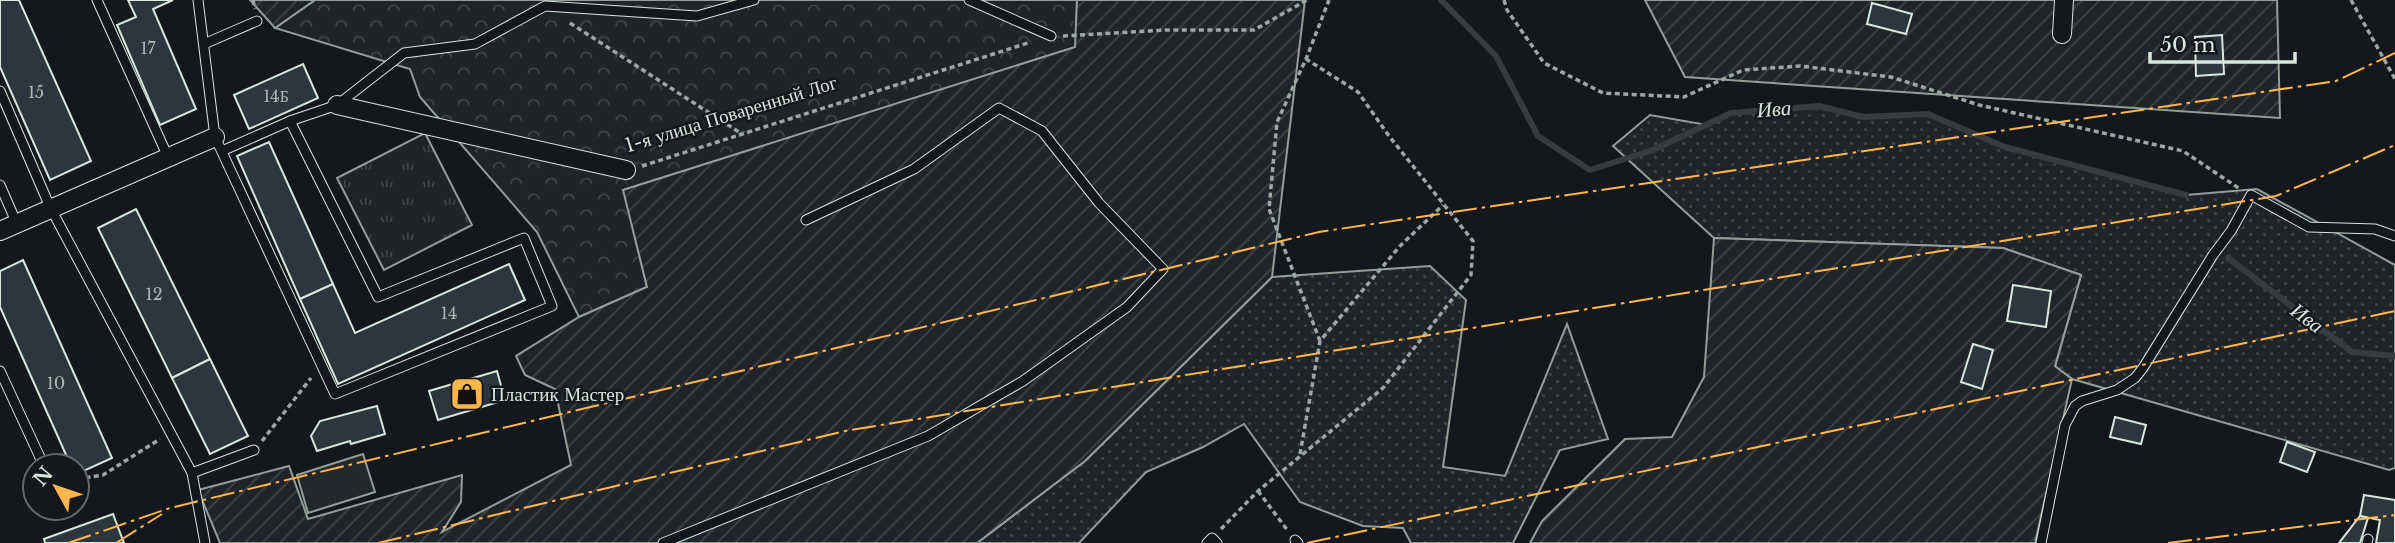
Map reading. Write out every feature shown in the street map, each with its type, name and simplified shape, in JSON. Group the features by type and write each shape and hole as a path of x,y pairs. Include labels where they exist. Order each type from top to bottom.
{"street":[{"path":"2062,34 2064,0"},
{"name":"1-я улица Поваренный Лог","path":"337,105 626,170"},
{"path":"8,228 50,207 168,157 219,144"}],"lane":[{"path":"97,0 168,157"},
{"path":"198,0 219,144 335,394 552,306 524,238 377,297 290,121"},
{"path":"219,144 337,105 404,53 475,44 545,6 697,16 754,0"},
{"path":"968,0 1051,36"},
{"path":"204,44 257,22"},
{"path":"0,90 50,207 192,472 205,543"},
{"path":"663,543 928,436 1023,381 1127,307 1163,270 1099,203 1042,131 999,108 914,169 806,220"},
{"path":"0,185 8,228"},
{"path":"2041,543 2070,414 2082,401 2117,390 2135,377 2151,357 2251,195 2309,227 2375,229 2395,236"},
{"path":"0,371 38,452"},
{"path":"192,472 254,450"}],"path":[{"name":"1-я улица Поваренный Лог","path":"626,170 1051,36 1165,30 1254,30 1307,0"},
{"path":"1320,341 1269,209 1277,122 1329,0"},
{"path":"1504,0 1507,10 1544,63 1603,93 1684,97 1743,69 1800,66 1891,77 1979,105 2183,151 2251,195"},
{"path":"2351,0 2395,79"},
{"path":"545,6 742,134"},
{"path":"1212,541 1258,491 1383,388 1471,275 1473,241 1389,136 1358,92 1306,59"},
{"path":"1300,456 1320,341 1400,246 1443,205"},
{"path":"254,450 321,366"},
{"path":"91,477 103,475 171,433"},
{"path":"1258,491 1296,542"}],"green space":[{"path":"250,0 315,0 275,28"},
{"path":"315,0 1077,0 1076,47 624,190 647,287 579,317 537,232 420,97 410,69 275,28"},
{"path":"1077,0 1305,0 1272,277 1085,461 977,543 220,543 198,490 289,466 308,519 462,475 461,502 442,532 571,465 555,389 525,375 516,356 579,317 647,287 623,190 1075,47"},
{"path":"1645,0 2277,0 2280,118 1685,77"},
{"path":"1819,106 1863,117 1928,114 2005,147 2186,195 2257,189 2395,265 2395,468 2389,470 2072,379 2055,367 2081,275 2003,248 1714,238 1613,146 1650,115 1707,125 1731,113"},
{"path":"425,133 472,225 384,270 337,178"},
{"path":"1714,238 2003,248 2081,275 2055,366 2072,379 2035,543 1530,543 1542,521 1625,439 1672,437 1704,377"},
{"path":"1430,266 1466,300 1443,467 1505,476 1567,324 1608,439 1560,450 1513,543 1411,543 1403,528 1363,526 1300,502 1244,424 1203,447 1146,472 1079,543 977,543 1085,461 1272,277"}],"shaded area":[{"path":"363,454 375,492 308,513 297,475"}],"building":[{"path":"0,0 19,0 91,161 50,180 0,67"},
{"path":"128,0 173,0 153,9 196,109 160,125 117,25 136,17"},
{"path":"1872,3 1912,14 1906,34 1867,24"},
{"path":"2222,35 2224,74 2196,76 2195,37"},
{"path":"303,64 318,98 249,129 234,95"},
{"path":"269,142 333,284 300,299 237,156"},
{"path":"136,209 210,359 172,378 98,228"},
{"path":"23,260 112,458 91,468 91,452 65,452 0,307 0,271"},
{"path":"509,264 525,300 338,384 300,299 333,284 355,333"},
{"path":"2013,285 2051,291 2046,327 2007,321"},
{"path":"1973,344 1993,350 1982,389 1961,382"},
{"path":"210,359 248,436 210,454 172,378"},
{"path":"497,371 505,400 438,420 429,391"},
{"path":"377,406 385,434 317,451 311,436 320,421"},
{"path":"2115,417 2146,425 2141,444 2110,437"},
{"path":"2287,442 2315,452 2307,472 2280,462"},
{"path":"2364,495 2395,500 2395,543 2376,543 2380,520 2360,516"},
{"path":"113,514 124,543 45,543 44,539"},
{"path":"2360,516 2368,518 2360,543 2339,543"}],"waterway":[{"name":"Ива","path":"1441,0 1496,56 1538,136 1590,170 1653,150 1731,113 1819,106 1863,117 1928,114 2005,147 2186,195"},
{"name":"Ива","path":"2228,258 2352,352 2395,356"}],"power":[{"path":"68,543 170,508 1319,232 2336,81 2395,53"},
{"path":"378,543 845,431 2276,196 2395,145"},
{"path":"1307,543 2395,311"},
{"path":"116,543 162,514"},
{"path":"2168,543 2395,515"}],"place":[{"name":"Пластик Мастер","path":"467,394"}]}
